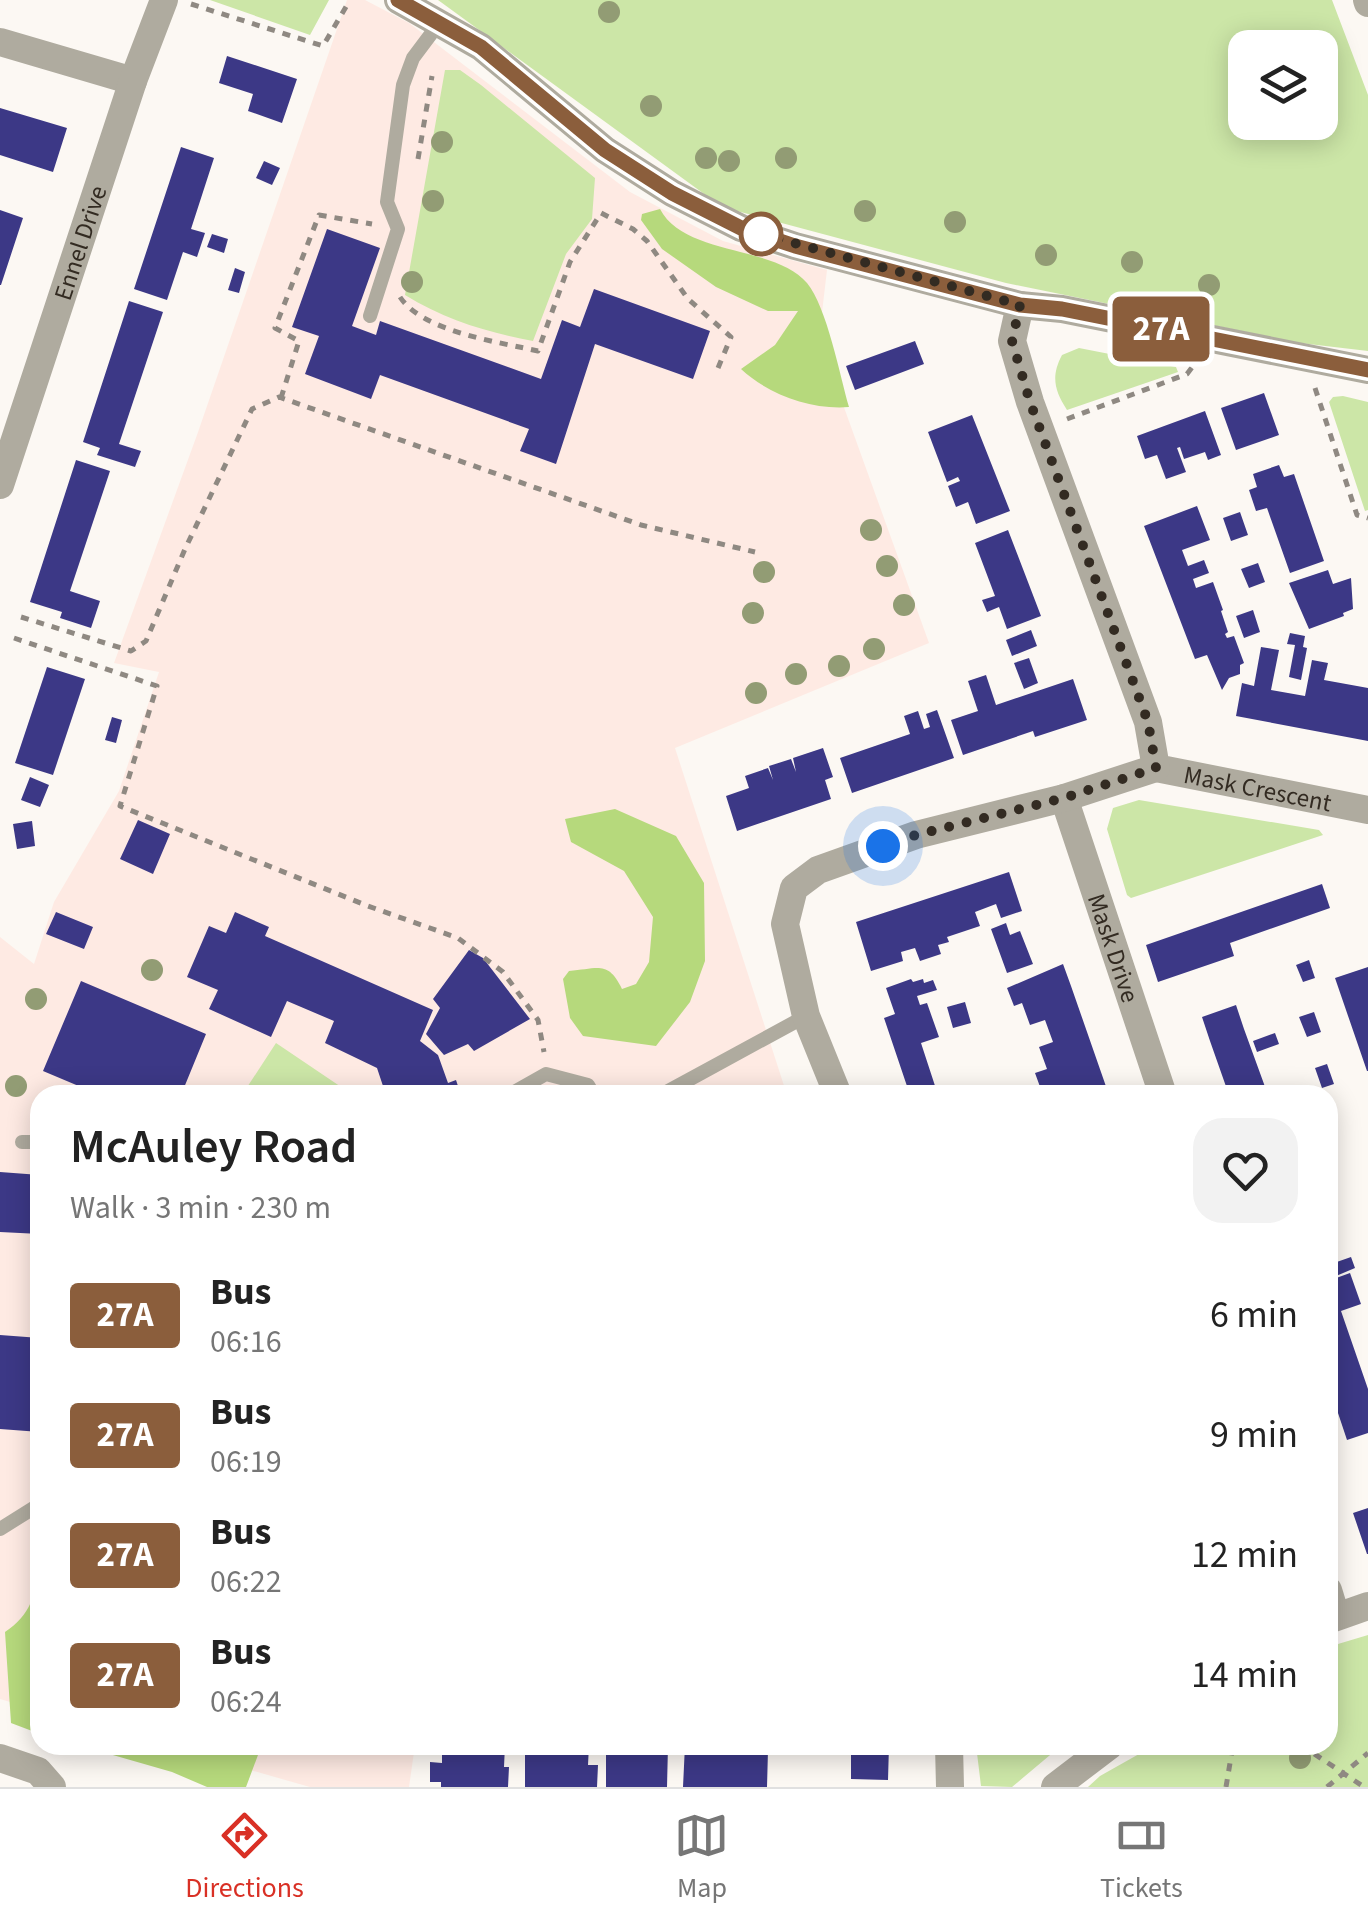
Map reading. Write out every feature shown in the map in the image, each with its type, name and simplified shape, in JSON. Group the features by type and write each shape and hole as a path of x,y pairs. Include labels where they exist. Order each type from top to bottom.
{"street":[{"name":"Ennel Drive","path":"0,484 133,82 164,0"},
{"path":"398,0 481,47 605,150 672,193 741,228 1020,305 1062,309 1320,374 1368,370"},
{"path":"0,42 133,82"},
{"name":"Mask Crescent","path":"1020,305 1012,341 1040,429 1148,722 1156,768 1368,810"},
{"path":"834,1085 806,1016 785,924 794,888 818,870 916,835 1064,798 1156,768"},
{"name":"Mask Drive","path":"1064,798 1160,1085"},
{"path":"1338,1608 1368,1606"},
{"path":"949,1755 950,1787"},
{"path":"1054,1787 1097,1755"},
{"path":"0,1758 38,1771 52,1787"}],"lane":[{"path":"370,316 398,229 388,202 403,85 412,58 440,21"},
{"path":"679,1085 806,1016"},
{"path":"528,1085 549,1074 588,1085"},
{"path":"22,1142 30,1142"},
{"path":"0,1530 30,1510"}],"path":[{"path":"179,0 324,46 350,0"},
{"path":"418,161 432,74"},
{"path":"396,292 408,310 462,334 538,351 570,262 601,214 633,229 646,240 688,299 730,337 718,368"},
{"path":"281,398 299,340 275,328 319,215 398,229"},
{"path":"1040,429 1188,374 1197,360"},
{"path":"1299,382 1320,374"},
{"path":"1320,374 1314,391 1357,515 1368,518"},
{"path":"21,617 131,651 146,641 184,549 252,409 281,398 640,525 754,552"},
{"path":"14,638 157,686 120,806 458,938 503,972 538,1020 549,1074"},
{"path":"1327,1787 1368,1753"},
{"path":"1226,1787 1231,1755"},
{"path":"1318,1755 1364,1787"}],"shaded area":[{"path":"347,0 365,0 409,23 630,192 723,241 827,270 819,338 929,643 675,748 784,1085 30,1085 30,1708 0,1699 0,937 34,964 54,902 119,791 159,672 114,663"},
{"path":"197,1755 414,1755 409,1787 310,1787"}],"green space":[{"path":"210,0 329,0 310,35"},
{"path":"438,0 1332,0 1368,95 1368,351 1300,343 1006,283 722,207"},
{"path":"445,70 460,70 481,85 595,178 592,219 566,254 533,341 467,324 405,295"},
{"path":"660,209 672,224 689,235 774,262 807,283 827,325 849,407 791,399 741,369 775,345 798,311 768,311 716,287 662,249 641,220 642,214"},
{"path":"1079,348 1176,367 1178,372 1067,410 1057,389 1056,370 1062,355"},
{"path":"1333,397 1368,402 1365,511 1329,402"},
{"path":"1139,800 1319,830 1323,835 1131,898 1107,829 1113,808"},
{"path":"615,809 676,836 704,883 705,961 690,1002 656,1046 583,1036 570,1018 563,979 569,971 601,968 612,974 622,989 636,984 649,962 653,917 624,871 571,842 565,819"},
{"path":"276,1043 338,1085 249,1085"},
{"path":"30,1604 30,1730 11,1723 5,1632 21,1619"},
{"path":"1368,1635 1368,1787 1088,1787 1137,1755 1338,1755 1338,1644"},
{"path":"113,1755 258,1755 246,1787 207,1787"},
{"path":"977,1755 1050,1755 1012,1787 981,1786"}],"building":[{"path":"227,56 297,79 282,123 248,111 253,94 219,83"},
{"path":"0,108 67,128 53,172 0,155"},
{"path":"181,147 214,158 191,229 205,233 197,257 183,252 167,300 134,289"},
{"path":"264,161 280,168 272,185 256,178"},
{"path":"0,210 23,218 1,285 0,285"},
{"path":"327,229 380,248 352,326 376,335 380,321 541,379 562,320 580,327 594,289 710,331 693,379 595,344 556,464 520,451 529,429 380,375 371,399 305,374 319,336 292,327"},
{"path":"212,234 228,239 224,253 207,247"},
{"path":"235,268 245,272 239,293 228,290"},
{"path":"129,301 163,312 119,444 141,451 135,467 97,455 100,448 83,442"},
{"path":"915,341 924,364 855,390 846,366"},
{"path":"1264,393 1279,435 1236,450 1221,408"},
{"path":"1205,411 1221,455 1208,460 1205,452 1184,459 1180,447 1177,448 1186,472 1166,479 1157,455 1145,459 1137,436"},
{"path":"972,415 1010,511 976,524 968,502 956,507 948,486 960,481 958,477 947,482 928,432"},
{"path":"76,460 110,471 70,591 100,601 91,628 60,618 62,612 30,602"},
{"path":"1279,465 1284,477 1294,474 1324,561 1290,573 1267,508 1256,511 1249,490 1257,487 1253,474"},
{"path":"1197,506 1210,540 1182,550 1188,566 1204,560 1209,573 1193,579 1196,588 1213,582 1223,610 1228,632 1225,634 1227,638 1234,636 1244,663 1240,665 1240,674 1229,678 1222,690 1207,655 1195,659 1144,526"},
{"path":"1240,512 1248,535 1231,541 1223,518"},
{"path":"1008,530 1041,616 1007,629 999,607 987,612 982,600 995,596 975,543"},
{"path":"1258,563 1265,582 1249,588 1241,569"},
{"path":"1328,570 1333,584 1351,578 1353,609 1309,629 1289,583"},
{"path":"1253,610 1260,632 1244,638 1236,616"},
{"path":"1031,630 1037,646 1012,656 1006,640"},
{"path":"1290,633 1305,636 1303,647 1307,648 1301,680 1289,677 1295,645 1287,644"},
{"path":"1261,647 1279,650 1271,690 1305,696 1312,660 1328,663 1324,680 1368,688 1368,741 1236,716 1242,683 1254,686"},
{"path":"1029,658 1038,683 1024,689 1014,663"},
{"path":"47,667 85,679 53,775 15,763"},
{"path":"986,675 996,705 1073,679 1087,720 1035,737 1033,731 963,755 951,720 978,711 968,681"},
{"path":"937,710 954,758 852,793 840,758 910,734 904,716 918,711 924,729 930,727 926,714"},
{"path":"112,717 122,720 116,743 105,740"},
{"path":"823,748 833,777 825,780 831,799 737,831 726,796 749,788 745,776 768,768 773,780 769,766 791,759 796,772 793,758"},
{"path":"30,777 49,785 40,807 21,800"},
{"path":"138,820 170,834 153,874 120,859"},
{"path":"32,821 35,846 17,849 13,824"},
{"path":"1009,872 1022,911 1001,918 996,904 975,912 980,926 947,937 949,942 938,945 941,954 920,961 915,948 901,952 903,961 871,971 856,922"},
{"path":"1322,884 1330,908 1230,943 1234,956 1158,982 1146,945"},
{"path":"56,912 93,927 84,949 46,934"},
{"path":"235,912 269,927 265,936 433,1010 420,1041 438,1055 448,1083 456,1080 458,1085 383,1085 377,1068 325,1043 334,1021 287,1001 271,1037 209,1009 218,990 187,977 209,926 226,933"},
{"path":"1006,923 1010,935 1020,931 1033,964 1007,973 991,929"},
{"path":"469,950 483,958 530,1019 474,1051 468,1044 444,1055 426,1034 440,1008 433,999"},
{"path":"1309,960 1315,978 1303,982 1296,965"},
{"path":"1063,964 1105,1085 1039,1085 1035,1073 1047,1069 1039,1047 1053,1042 1045,1020 1030,1025 1022,1003 1014,1006 1007,988"},
{"path":"1368,967 1368,1071 1367,1071 1335,978"},
{"path":"911,979 923,979 924,983 933,980 937,990 917,996 920,1005 927,1003 939,1037 921,1043 935,1085 907,1085 884,1018 895,1014 886,988"},
{"path":"81,981 206,1034 185,1085 76,1085 43,1071"},
{"path":"965,1002 971,1023 953,1028 947,1007"},
{"path":"1236,1005 1264,1085 1226,1085 1202,1017"},
{"path":"1314,1012 1321,1032 1307,1037 1299,1017"},
{"path":"1275,1033 1279,1044 1257,1052 1253,1041"},
{"path":"1327,1064 1334,1084 1321,1085 1315,1068"},
{"path":"0,1172 30,1174 30,1234 0,1232"},
{"path":"1351,1257 1355,1268 1338,1275 1338,1262"},
{"path":"1350,1273 1361,1304 1341,1311 1368,1389 1368,1433 1347,1440 1338,1413 1338,1277"},
{"path":"0,1335 30,1337 30,1431 0,1429"},
{"path":"1368,1508 1368,1554 1367,1554 1353,1513"},
{"path":"442,1755 505,1755 504,1767 509,1767 508,1787 441,1787 441,1782 430,1782 430,1762 442,1763"},
{"path":"525,1755 588,1755 588,1765 598,1765 597,1787 525,1787"},
{"path":"606,1755 668,1755 667,1787 606,1787"},
{"path":"685,1755 768,1755 767,1787 683,1787"},
{"path":"851,1755 889,1755 888,1780 851,1779"}],"bus line":[{"name":"27A","path":"398,0 481,47 605,150 672,193 741,228 1020,305 1062,309 1368,370"}],"route":[{"path":"761,234 1020,305 1012,341 1030,402 1148,722 1156,768 1064,798 883,846"}]}
